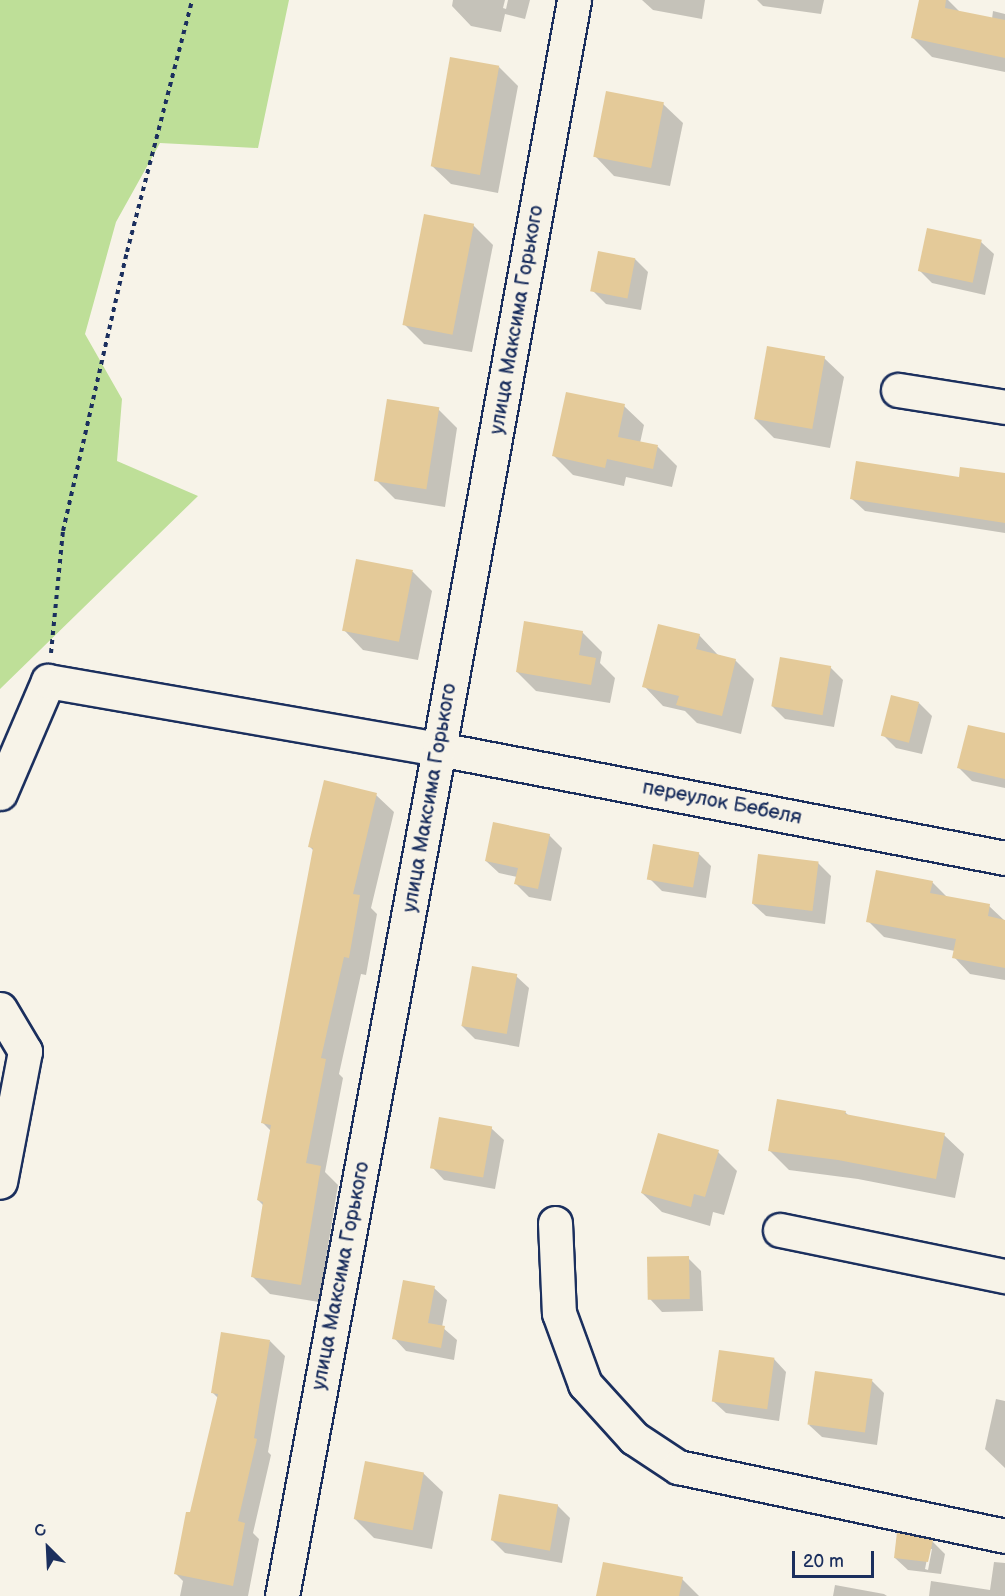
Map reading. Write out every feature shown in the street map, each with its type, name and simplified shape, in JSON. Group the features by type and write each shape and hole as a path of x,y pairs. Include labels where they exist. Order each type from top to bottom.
{"street":[{"name":"улица Максима Горького","path":"282,1596 440,749 574,0"},
{"path":"898,390 1005,406"},
{"name":"переулок Бебеля","path":"48,681 440,749 1005,858"},
{"path":"0,793 48,681"},
{"path":"0,1009 25,1051 0,1182"},
{"path":"555,1223 559,1313 581,1374 585,1384 634,1438 678,1467 1005,1536"},
{"path":"780,1230 1005,1276"}],"path":[{"path":"48,681 63,531 127,252 192,0"}],"green space":[{"path":"0,0 289,0 258,148 160,143 116,222 85,334 122,399 117,461 198,496 0,689"}],"building":[{"path":"919,0 946,0 945,8 1005,20 1005,58 911,38"},
{"path":"450,57 499,66 480,175 431,166"},
{"path":"606,91 664,102 651,168 593,157"},
{"path":"424,214 474,224 453,335 402,325"},
{"path":"927,228 982,240 973,283 918,271"},
{"path":"598,251 635,258 627,298 590,291"},
{"path":"767,346 825,356 812,429 754,419"},
{"path":"566,392 625,404 618,437 658,445 653,469 607,459 605,468 552,456"},
{"path":"387,399 439,407 426,489 374,481"},
{"path":"856,461 959,477 960,467 1005,473 1005,523 850,499"},
{"path":"356,559 413,570 399,642 342,631"},
{"path":"524,621 583,631 579,655 596,658 591,685 516,672"},
{"path":"658,624 700,634 696,649 736,659 722,716 676,705 679,696 642,687"},
{"path":"780,657 831,666 823,715 771,706"},
{"path":"891,695 919,702 909,743 881,736"},
{"path":"968,725 1005,733 1005,779 957,768"},
{"path":"324,780 377,793 353,894 360,895 349,958 344,957 321,1058 326,1059 306,1163 321,1166 301,1285 251,1277 263,1202 257,1200 271,1125 261,1123 313,848 308,847"},
{"path":"493,822 550,834 538,889 514,884 518,868 485,861"},
{"path":"653,844 699,852 693,888 647,879"},
{"path":"758,854 819,861 812,911 752,904"},
{"path":"876,870 933,881 930,893 990,904 988,916 1005,920 1005,968 952,958 956,939 866,922"},
{"path":"472,966 517,974 507,1034 461,1026"},
{"path":"777,1099 846,1111 845,1114 945,1133 936,1179 838,1160 768,1151"},
{"path":"439,1117 492,1126 483,1178 430,1168"},
{"path":"658,1133 719,1150 705,1197 694,1194 691,1207 641,1193"},
{"path":"689,1256 690,1299 648,1300 647,1257"},
{"path":"403,1280 435,1286 428,1323 445,1326 441,1348 392,1339"},
{"path":"221,1332 270,1340 254,1438 257,1439 238,1521 245,1523 233,1586 174,1574 186,1512 190,1512 218,1394 211,1393"},
{"path":"719,1350 774,1358 767,1409 712,1401"},
{"path":"815,1371 872,1379 865,1433 807,1424"},
{"path":"365,1461 424,1472 413,1530 354,1519"},
{"path":"499,1494 558,1504 550,1551 491,1540"},
{"path":"897,1532 933,1540 928,1562 894,1558"},
{"path":"603,1562 683,1577 679,1596 596,1596"}]}
